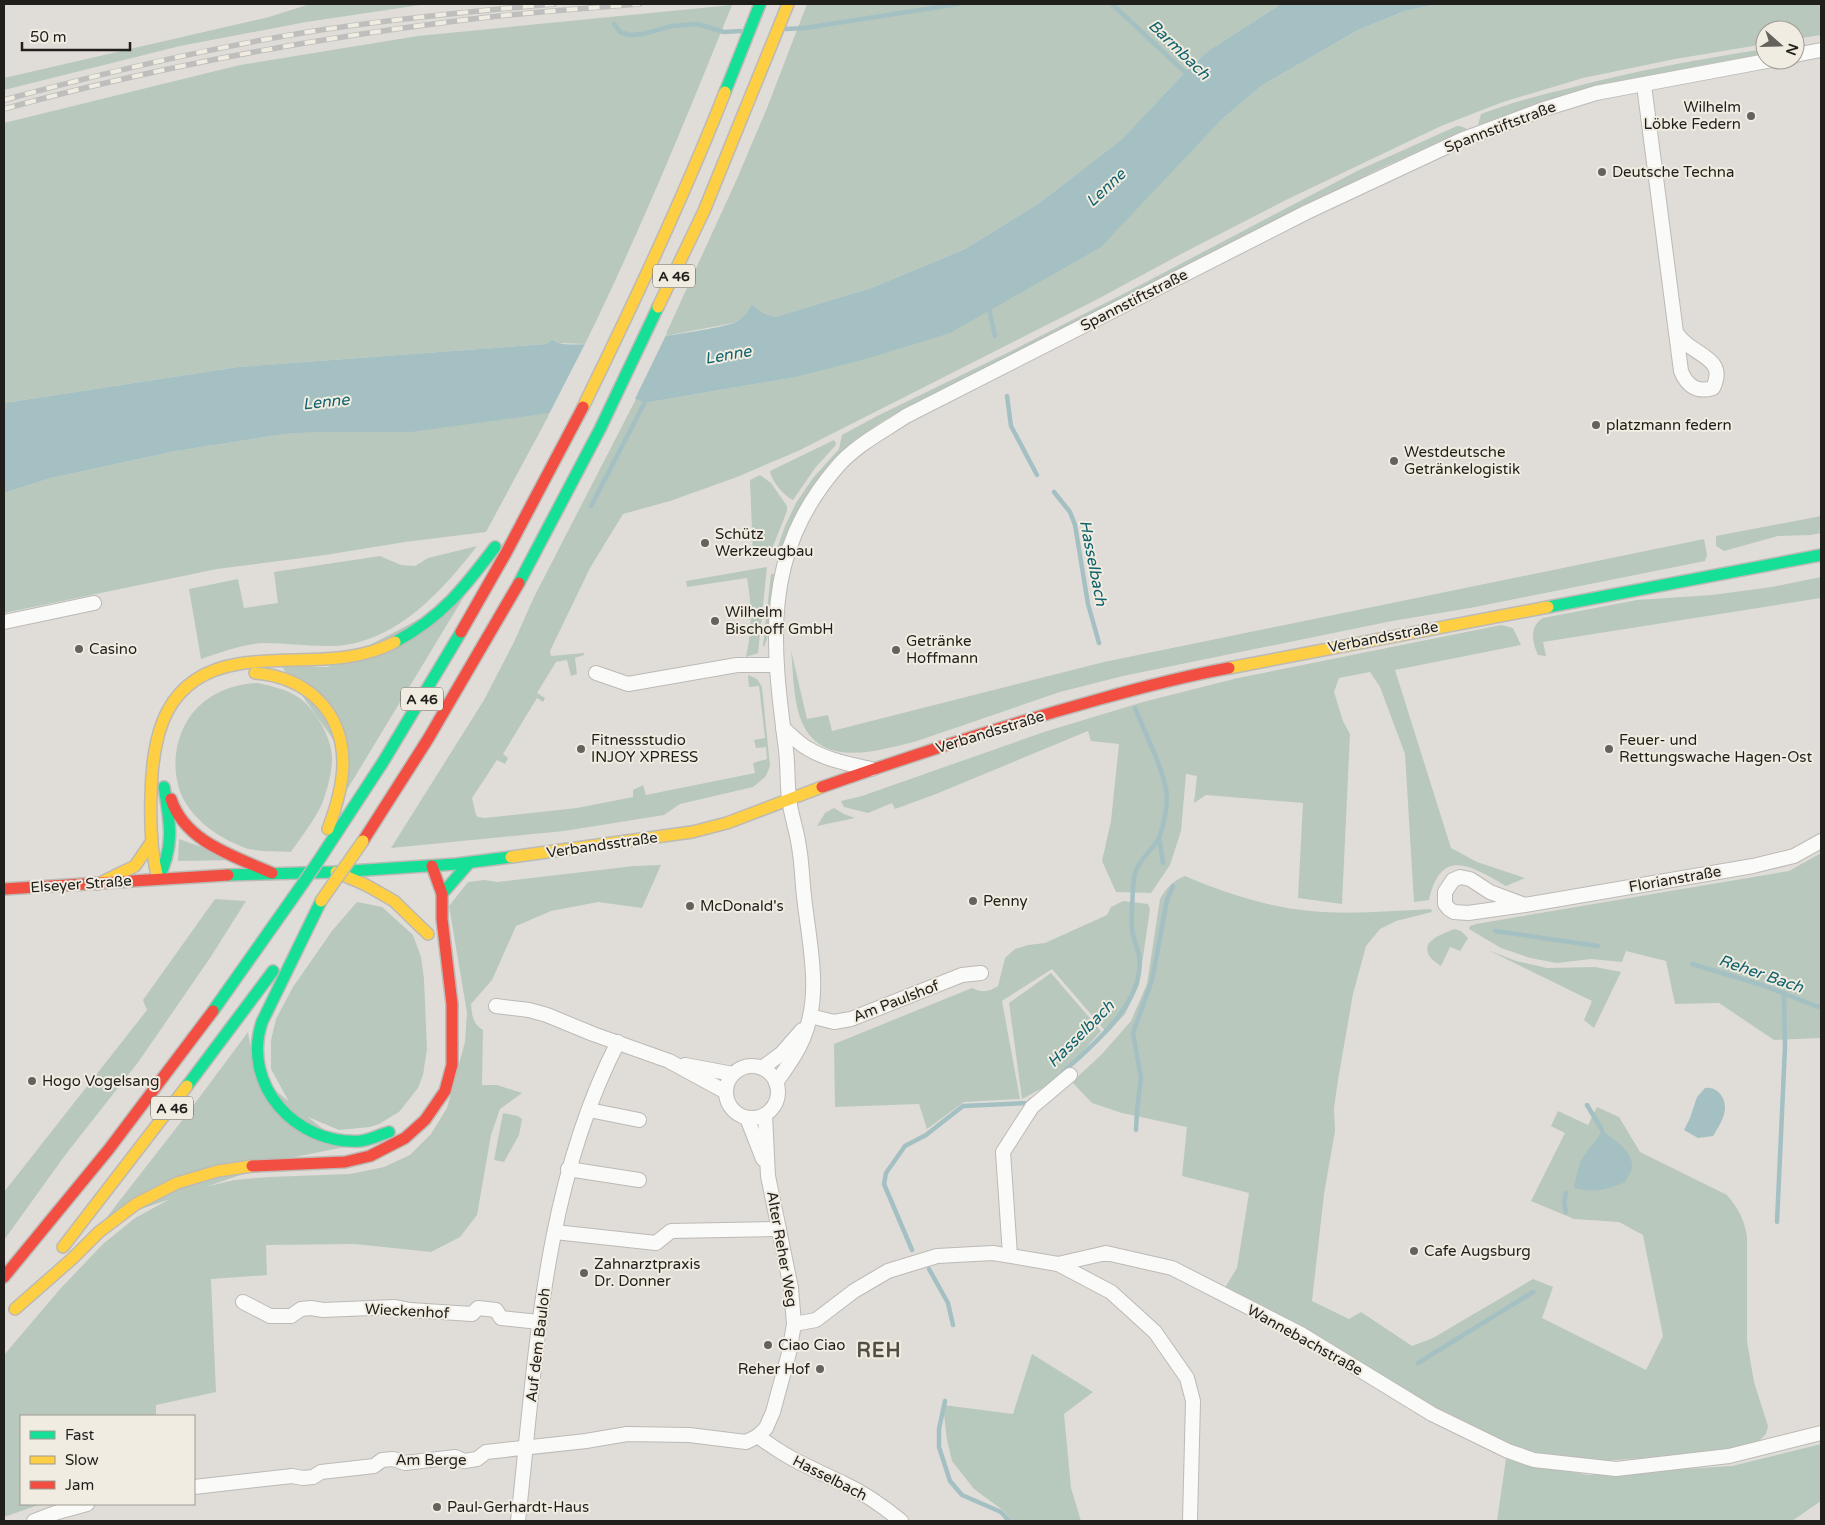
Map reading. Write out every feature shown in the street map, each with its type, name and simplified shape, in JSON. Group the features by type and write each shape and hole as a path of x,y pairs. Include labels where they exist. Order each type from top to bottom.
{"main road":[{"name":"A 46","path":"4,1277 109,1149 201,1027 292,899 316,863 328,840 437,676 536,498 611,349 698,160 760,4"},
{"name":"A 46","path":"442,894 442,919 454,1039 452,1065 445,1091 426,1120 405,1138 370,1156 345,1162 261,1165 218,1171 177,1183 136,1204 99,1232 12,1312 199,1072 270,974 363,841 428,739 481,650 542,540 600,429 704,211 788,4"},
{"path":"158,879 155,870 152,841 151,779 155,739 167,711 179,694 198,677 230,666 252,662 341,659 380,650 425,624 458,595 497,544 536,498"},
{"name":"Verbandsstraße","path":"158,879 272,873 336,872 469,863 606,846 692,832 736,820 789,798 872,769 1049,713 1185,676 1818,556"},
{"path":"158,879 168,861 172,837 164,783 164,752 168,735 183,707 204,689 221,678 235,674 252,672 273,674 293,681 313,694 328,712 338,733 343,760 336,807 328,840"},
{"path":"164,783 179,818 196,834 272,873"},
{"path":"98,884 135,866 152,841"},
{"path":"432,866 442,894 469,863"},
{"path":"426,889 432,866"},
{"path":"336,872 366,885 394,901 429,939 425,913"},
{"name":"Elseyer Straße","path":"4,889 158,879"},
{"path":"321,901 268,1007 260,1030 259,1063 265,1082 278,1108 290,1119 320,1136 349,1140 368,1140 392,1131 398,1126"}],"street":[{"path":"1805,54 1821,50"},
{"name":"Spannstiftstraße","path":"789,798 788,770 776,665 775,624 784,563 795,530 812,499 838,466 865,441 906,416 1307,212 1461,140 1541,110 1596,93 1755,63"},
{"path":"1644,85 1677,334"},
{"path":"4,622 94,603"},
{"path":"596,673 628,684 737,665 776,665"},
{"path":"783,728 806,748 819,755 872,769"},
{"path":"776,1082 802,1041 814,1000 799,846 789,798"},
{"name":"Florianstraße","path":"1526,905 1490,892 1470,879 1460,877 1453,880 1445,892 1446,904 1454,912 1468,913 1526,905 1753,866 1794,856 1821,842"},
{"name":"Am Paulshof","path":"809,1020 834,1022 851,1019 962,975 981,973"},
{"path":"496,1006 529,1010 547,1015 669,1061 726,1092"},
{"path":"762,1068 781,1054 809,1020"},
{"name":"Auf dem Bauloh","path":"518,1521 539,1322 555,1232 568,1170 607,1063 618,1042"},
{"path":"669,1061 733,1074"},
{"path":"752,1066 762,1068 776,1082 777,1100 766,1115 748,1118 739,1115 727,1101 728,1082 733,1074 742,1068 752,1066"},
{"path":"1010,1255 1003,1152 1032,1107 1070,1075"},
{"path":"589,1110 638,1120"},
{"name":"Alter Reher Weg","path":"766,1115 768,1176"},
{"name":"Alter Reher Weg","path":"748,1118 768,1176 791,1288 794,1324 789,1353 772,1412 766,1428 758,1436"},
{"path":"568,1170 639,1180"},
{"path":"555,1232 656,1244 671,1231 778,1229"},
{"name":"Wannebachstraße","path":"794,1324 816,1320 854,1291 888,1271 937,1256 969,1253 1010,1255 1058,1264 1106,1253 1172,1268 1301,1334 1432,1414 1508,1451 1534,1460 1616,1469 1729,1456 1821,1433"},
{"path":"1058,1264 1111,1292 1126,1305 1155,1332 1187,1378 1193,1401 1190,1521"},
{"name":"Wieckenhof","path":"243,1302 270,1316 291,1316 300,1309 311,1308 323,1310 395,1307 410,1310 472,1314 478,1308 496,1310 501,1318 539,1322"},
{"name":"Am Berge","path":"195,1486 292,1476 313,1477 321,1472 374,1466 382,1460 393,1459 405,1463 455,1457 464,1461 477,1459 486,1452 627,1434 689,1435 746,1442 758,1436"},
{"name":"Hasselbach","path":"758,1436 786,1456 844,1483 875,1501 901,1521"},
{"path":"34,1521 84,1505"}],"green space":[{"path":"310,4 427,4 306,22 180,46 4,90 4,78 269,17"},
{"path":"807,4 1281,4 1208,51 1185,72 1122,139 1038,204 965,249 871,288 775,317 763,313 752,304 743,318 733,323 665,336 736,181 767,108"},
{"path":"1438,4 1821,4 1821,35 1805,37 1805,20 1755,20 1755,46 1675,59 1583,78 1503,102 1441,126 1288,199 1096,300 798,451 737,477 670,501 623,514 590,568 550,651 551,656 584,653 584,655 575,658 577,674 571,676 567,660 556,662 537,693 545,698 543,702 537,698 503,754 508,758 505,764 497,760 472,798 476,815 485,818 577,808 633,797 633,790 643,785 646,795 755,773 753,763 767,759 766,747 756,748 754,740 765,738 759,686 749,687 748,675 757,679 762,687 770,766 766,776 753,787 680,804 664,815 564,831 391,848 484,700 514,642 534,597 636,399 644,403 791,378 1219,122 1261,86 1358,30 1405,11"},
{"path":"732,5 680,133 585,344 559,343 553,339 546,344 238,367 4,403 4,123 240,65 418,36"},
{"path":"1755,51 1755,56 1620,83 1548,102 1478,125 1481,114 1536,96 1691,61"},
{"path":"1457,126 1467,129 1377,170 886,419 850,446 821,475 798,510 788,529 780,551 777,549 796,503 813,478 839,449 842,435 1127,292 1359,170"},
{"path":"550,413 486,532 217,569 4,613 4,493 51,478 176,451 285,434"},
{"path":"834,440 835,446 815,468 793,500 775,483 770,471"},
{"path":"760,475 771,483 787,506 787,511 770,554 753,556 750,480"},
{"path":"1821,516 1821,533 1778,536 1724,551 1716,546 1716,536"},
{"path":"1704,539 1707,555 1705,561 1470,608 1392,621 1123,676 1060,692 917,741 882,749 847,753 831,750 817,743 806,730 796,703 791,650 807,719 828,715 832,731 1104,662"},
{"path":"477,546 447,582 412,615 393,628 372,638 350,644 326,646 264,643 232,649 201,659 189,589 238,579 244,608 278,603 274,572 380,556 401,565 415,566 428,558"},
{"path":"767,567 758,653 746,657 751,618 747,578 687,587 686,581"},
{"path":"771,574 774,574 767,639 764,647 763,646"},
{"path":"1821,577 1821,598 1543,642 1546,656 1538,655 1534,645 1535,625 1543,618 1637,600 1712,595 1772,587"},
{"path":"465,595 345,793 349,762 282,667 328,667"},
{"path":"1501,625 1513,628 1521,645 1395,670 1451,848 1477,862 1525,878 1506,886 1482,872 1460,865 1450,866 1441,872 1434,883 1429,900 1414,902 1405,754 1380,687 1370,672 1339,678 1334,692 1343,721 1350,734 1342,904 1298,898 1303,803 1206,795 1194,803 1197,776 1186,774 1181,831 1170,865 1151,893 1116,892 1102,861 1111,821 1119,744 1091,741 1088,731 895,809 892,803 868,813 844,807 841,801 862,796 1044,732 1143,702 1238,678"},
{"path":"258,683 289,692 304,702 316,716 326,733 331,751 332,764 330,776 322,804 291,852 244,848 215,833 195,816 185,802 177,778 175,760 179,738 193,713 214,695 227,689"},
{"path":"834,808 855,818 817,826 825,813"},
{"path":"179,839 238,860 178,861"},
{"path":"1821,853 1821,1038 1774,1040 1719,1003 1675,1004 1666,961 1626,951 1622,962 1591,959 1557,963 1530,958 1501,948 1469,929 1470,926 1476,924 1789,871"},
{"path":"661,865 642,908 598,902 551,911 516,926 492,980 471,1004 474,1019 483,1030 482,1085 497,1085 522,1093 500,1109 491,1135 477,1215 460,1237 431,1252 355,1244 266,1245 267,1275 211,1279 216,1392 156,1405 156,1415 20,1415 20,1505 38,1505 4,1517 4,1355 61,1288 103,1244 135,1218 170,1199 201,1188 234,1180 350,1174 384,1167 410,1155 431,1134 447,1108 465,1042 467,1013 449,906 468,882 485,880 497,882 634,866"},
{"path":"1185,876 1246,898 1294,909 1355,913 1431,909 1432,912 1396,921 1380,929 1366,946 1353,994 1338,1080 1334,1108 1335,1131 1324,1194 1312,1301 1349,1319 1361,1312 1412,1346 1433,1338 1533,1279 1553,1287 1542,1318 1646,1370 1663,1336 1643,1235 1619,1222 1574,1219 1531,1201 1565,1133 1551,1126 1558,1111 1588,1125 1597,1107 1619,1117 1640,1152 1727,1195 1740,1214 1747,1236 1747,1341 1754,1382 1768,1426 1766,1434 1753,1447 1728,1452 1587,1462 1509,1447 1434,1412 1223,1291 1237,1268 1249,1193 1182,1176 1187,1127 1122,1113 1092,1103 1072,1082 1102,1054 1131,1021 1147,984 1160,899 1171,885"},
{"path":"215,899 246,901 210,958 139,1061 66,1154 4,1240 4,1192 147,1010 143,1000"},
{"path":"1123,901 1148,904 1150,909 1139,985 1125,1014 1107,1033 1052,969 1002,1001 1020,1099 964,1102 927,1129 919,1104 835,1107 834,1044 972,988 979,991 988,991 998,986 1005,958 1015,949 1045,943 1107,915 1111,907"},
{"path":"357,902 382,907 413,935 421,957 424,979 427,1049 423,1075 418,1088 399,1112 370,1127 339,1130 294,1111 271,1069 271,1040 276,1019 293,987 332,931"},
{"path":"1454,929 1461,931 1468,938 1460,951 1450,947 1441,966 1429,955 1428,944 1436,937"},
{"path":"1488,950 1516,961 1547,968 1595,967 1621,972 1594,1028 1584,1020 1592,1001"},
{"path":"1051,973 1101,1031 1075,1060 1046,1086 1022,1099 1009,1003"},
{"path":"248,1032 255,1074 345,1147 290,1158 103,1222 184,1118"},
{"path":"503,1113 518,1116 522,1119 519,1135 504,1162 494,1160"},
{"path":"1032,1354 1093,1392 1064,1414 1071,1488 1081,1521 1012,1521 1004,1511 974,1489 952,1461 947,1440 943,1405 1013,1414"},
{"path":"1821,1444 1821,1501 1792,1521 1497,1521 1506,1459 1588,1475 1732,1466"}],"water":[{"name":"Lenne","path":"1281,4 1438,4 1405,11 1358,30 1261,86 1219,122 1101,247 950,333 862,360 791,378 644,403 636,399 411,432 316,432 285,434 176,451 51,478 4,493 4,403 238,367 546,344 553,339 559,343 591,344 645,339 734,323 742,317 752,304 763,313 775,317 871,288 965,249 1038,204 1122,139 1185,72 1208,51"},
{"path":"1705,1088 1713,1089 1720,1094 1724,1101 1725,1109 1719,1127 1713,1136 1698,1138 1684,1130 1697,1097"},
{"path":"1602,1130 1626,1150 1631,1161 1632,1167 1630,1172 1625,1182 1606,1189 1588,1190 1574,1188 1581,1160"}],"pier":[{"path":"667,333 634,401 548,416 586,342"}],"waterway":[{"name":"Barmbach","path":"786,29 805,28 958,4"},
{"name":"Barmbach","path":"1112,4 1188,75"},
{"name":"Barmbach","path":"614,24 620,32 630,35 643,34 672,26 697,24 724,32 741,31"},
{"name":"Hasselbach","path":"989,308 995,336"},
{"name":"Hasselbach","path":"1007,396 1011,426 1037,475"},
{"path":"591,506 647,398"},
{"name":"Hasselbach","path":"1054,492 1070,512 1075,525 1088,604 1099,643"},
{"name":"Hasselbach","path":"1063,1072 1089,1049 1115,1021 1134,989 1139,972 1139,955 1132,930 1134,877 1140,863 1158,840 1165,816 1167,797 1159,765 1135,708"},
{"path":"1159,837 1163,863"},
{"path":"1136,1130 1141,1078 1133,1033 1152,980 1167,900 1173,886"},
{"name":"Reher Bach","path":"1495,931 1598,946"},
{"name":"Reher Bach","path":"1692,964 1762,985 1821,1008"},
{"path":"1777,1222 1785,1047 1784,993"},
{"name":"Hasselbach","path":"912,1250 884,1184 886,1173 905,1146 926,1135 963,1106 1028,1103 1031,1100"},
{"path":"1587,1105 1602,1130"},
{"path":"1566,1193 1564,1202 1566,1212"},
{"name":"Hasselbach","path":"929,1269 948,1303 953,1325"},
{"path":"1418,1363 1533,1292"},
{"name":"Hasselbach","path":"945,1401 939,1429 939,1447 950,1481 962,1495 1001,1512 1009,1521"}],"railway":[{"path":"4,100 158,61 314,31 464,12 554,4"},
{"path":"4,109 172,68 285,46 479,18 640,4"}],"traffic: fast":[{"path":"725,92 760,4"},
{"path":"519,583 600,429 658,307"},
{"path":"395,642 439,612 473,576 495,547"},
{"path":"1548,607 1821,555"},
{"path":"317,863 383,762 461,632"},
{"path":"158,879 167,856 170,834 164,787"},
{"path":"228,875 336,872 456,864 511,857"},
{"path":"292,899 317,863"},
{"path":"442,894 469,863"},
{"path":"213,1011 292,899"},
{"path":"321,901 262,1022 258,1045 259,1068 267,1088 279,1107 295,1122 315,1133 337,1140 360,1141 389,1132"},
{"path":"187,1086 273,971"}],"traffic: slow":[{"path":"658,307 704,211 788,4"},
{"path":"583,407 657,251 725,92"},
{"path":"1229,668 1548,607"},
{"path":"158,879 152,838 152,772 160,729 168,710 179,694 194,681 214,670 238,664 278,660 338,658 376,650 395,642"},
{"path":"255,673 290,681 305,689 328,712 336,726 341,743 343,771 334,813 328,829"},
{"path":"511,857 692,832 727,823 822,787"},
{"path":"98,884 135,866 152,841"},
{"path":"321,901 363,841"},
{"path":"336,872 366,885 394,901 428,934"},
{"path":"63,1247 187,1086"},
{"path":"15,1309 73,1258 99,1232 136,1204 177,1183 218,1171 252,1166"}],"traffic: jam":[{"path":"461,632 506,553 583,407"},
{"path":"363,841 428,739 519,583"},
{"path":"822,787 891,763 1065,709 1164,682 1229,668"},
{"path":"171,799 178,814 199,837 212,846 272,873"},
{"path":"252,1166 345,1162 370,1156 405,1138 425,1120 445,1091 452,1065 452,1004 442,919 442,894 432,866"},
{"path":"4,889 228,875"},
{"path":"4,1277 109,1149 213,1011"}],"place":[{"name":"Wilhelm Löbke Federn","path":"1751,116"},
{"name":"Deutsche Techna","path":"1602,172"},
{"name":"platzmann federn","path":"1596,425"},
{"name":"Westdeutsche Getränkelogistik","path":"1394,461"},
{"name":"Schütz Werkzeugbau","path":"705,543"},
{"name":"Wilhelm Bischoff GmbH","path":"715,621"},
{"name":"Casino","path":"79,649"},
{"name":"Getränke Hoffmann","path":"896,650"},
{"name":"Fitnessstudio INJOY XPRESS","path":"581,749"},
{"name":"Feuer- und Rettungswache Hagen-Ost","path":"1609,749"},
{"name":"Penny","path":"973,901"},
{"name":"McDonald's","path":"690,906"},
{"name":"Hogo Vogelsang","path":"32,1081"},
{"name":"Cafe Augsburg","path":"1414,1251"},
{"name":"Zahnarztpraxis Dr. Donner","path":"584,1273"},
{"name":"Ciao Ciao","path":"768,1345"},
{"name":"Reher Hof","path":"820,1369"},
{"name":"Paul-Gerhardt-Haus","path":"437,1507"}],"district":[{"name":"REH","path":"879,1351"}]}
